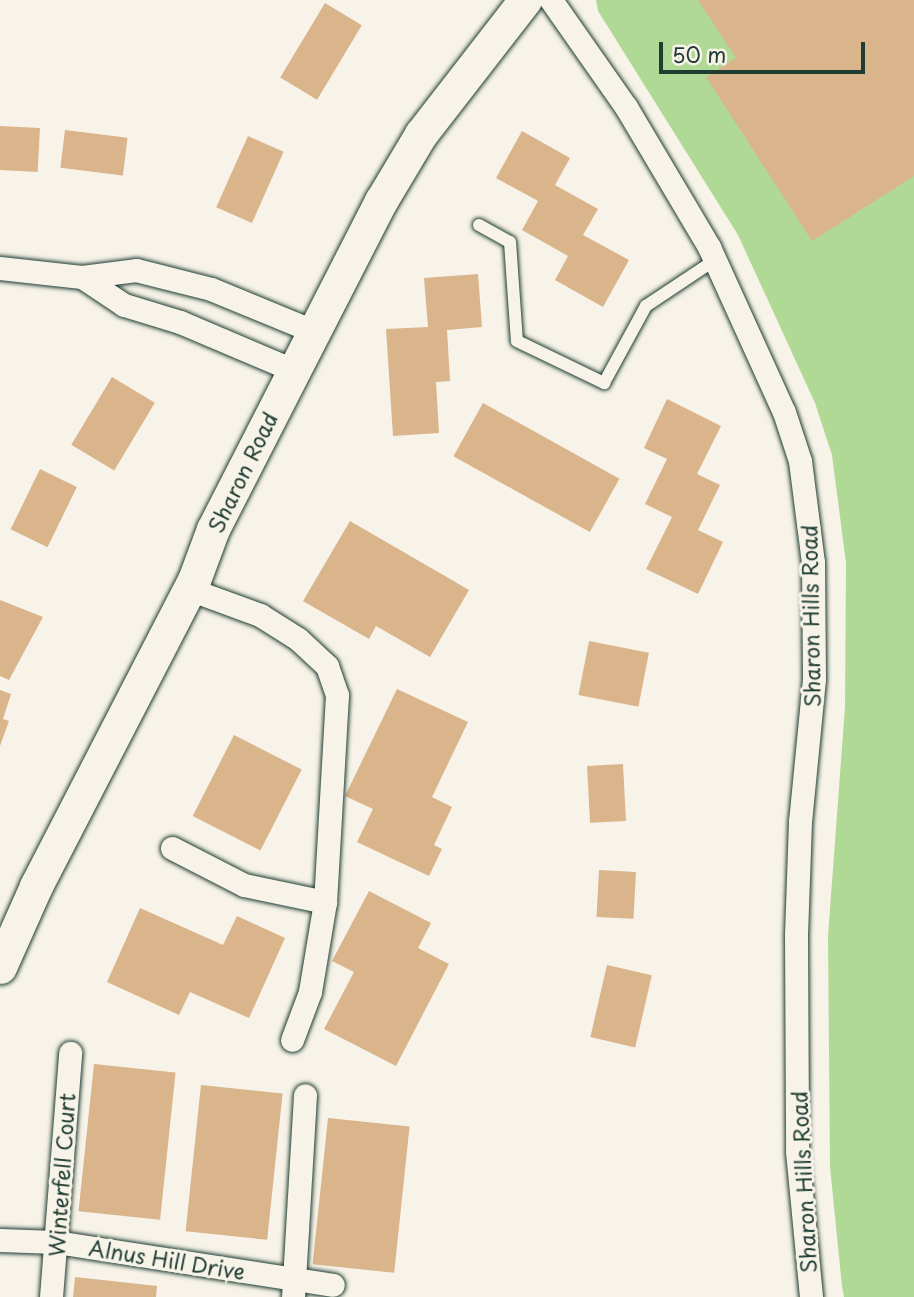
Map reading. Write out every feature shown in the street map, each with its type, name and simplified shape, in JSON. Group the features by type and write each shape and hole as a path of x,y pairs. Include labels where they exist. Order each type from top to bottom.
{"main road":[{"name":"Sharon Road","path":"0,967 37,886 189,589 213,529 313,331 421,134 525,0"}],"street":[{"name":"Sharon Hills Road","path":"551,0 626,107 715,260 784,412 800,461 813,562 814,679 800,821 796,934 797,1152 811,1297"},
{"path":"0,268 82,277 136,270 211,289 313,331"},
{"path":"82,277 124,305 180,322 293,370"},
{"path":"189,589 260,615 298,639 327,666 337,695 325,902 310,992 292,1040"},
{"path":"172,848 244,885 325,902"},
{"name":"Winterfell Court","path":"51,1297 70,1053"},
{"path":"294,1288 305,1095"},
{"name":"Alnus Hill Drive","path":"0,1240 56,1242 294,1288 332,1285"}],"lane":[{"path":"479,225 510,242 517,341 604,383 646,306 715,260"}],"green space":[{"path":"596,0 914,0 914,1297 844,1297 830,1167 828,936 845,707 846,563 832,455 815,403 738,235 598,11"}],"building":[{"path":"698,0 914,0 914,176 812,241 706,77 736,58"},
{"path":"325,3 362,25 317,100 280,78"},
{"path":"0,126 40,128 38,172 0,170"},
{"path":"65,130 128,138 123,175 60,168"},
{"path":"522,131 570,158 555,185 598,209 583,235 629,260 603,307 555,280 568,256 522,230 538,201 496,178"},
{"path":"248,136 284,152 252,223 216,207"},
{"path":"478,274 482,327 447,330 450,381 436,382 439,433 393,436 386,329 428,327 424,278"},
{"path":"112,377 155,403 114,470 71,445"},
{"path":"667,399 721,426 697,474 720,485 698,530 723,542 698,594 646,569 672,517 645,504 667,459 644,448"},
{"path":"483,403 619,479 590,532 453,456"},
{"path":"40,469 77,487 47,547 11,529"},
{"path":"350,521 469,590 430,657 376,626 369,639 303,601"},
{"path":"0,600 43,617 9,680 0,676"},
{"path":"589,641 649,653 638,707 579,695"},
{"path":"397,689 468,722 432,797 452,807 434,845 442,849 429,876 357,842 373,809 345,796"},
{"path":"0,690 11,694 3,719 9,721 0,746"},
{"path":"234,735 302,770 260,851 193,816"},
{"path":"623,764 626,821 590,823 587,766"},
{"path":"599,870 636,872 633,919 597,917"},
{"path":"369,891 431,923 418,948 449,964 396,1066 324,1029 354,972 332,961"},
{"path":"140,908 223,945 237,916 285,938 249,1018 190,992 179,1015 107,982"},
{"path":"607,965 652,975 635,1047 590,1037"},
{"path":"94,1064 176,1073 160,1220 79,1211"},
{"path":"201,1085 283,1094 267,1240 186,1231"},
{"path":"328,1118 410,1127 394,1273 313,1264"},
{"path":"75,1277 157,1286 156,1297 73,1297"}]}
